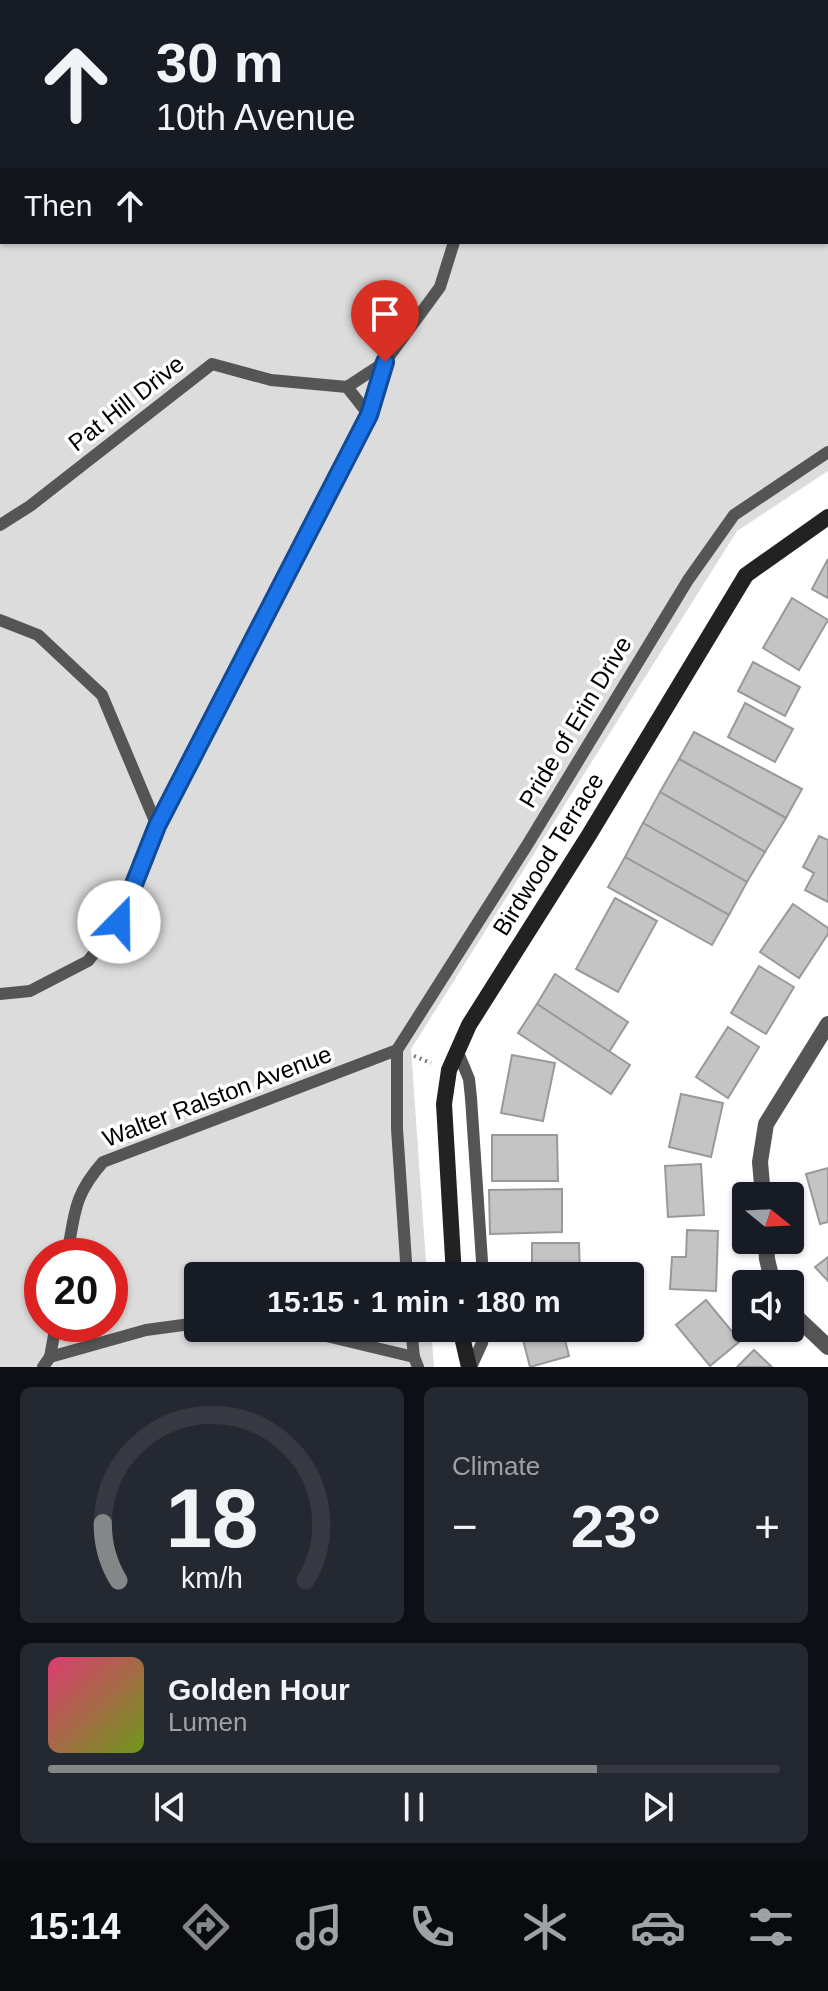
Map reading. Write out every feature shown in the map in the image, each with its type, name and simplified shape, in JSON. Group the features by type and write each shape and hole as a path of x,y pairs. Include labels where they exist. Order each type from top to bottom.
{"main road":[{"name":"Birdwood Terrace","path":"453,1262 444,1132 449,1070 469,1025 589,835 746,575 828,517"},
{"path":"464,1342 470,1367"}],"street":[{"path":"762,1182 760,1162 766,1124 828,1024"},
{"path":"804,1324 828,1347"}],"lane":[{"path":"0,994 30,991 88,961 119,922 157,826 369,415 385,362 440,287 453,244"},
{"path":"369,415 347,387 385,362"},
{"name":"Pat Hill Drive","path":"0,525 30,506 212,364 271,380 347,387"},
{"name":"Pride of Erin Drive","path":"397,1050 529,842 679,593 734,515 828,452"},
{"path":"0,620 38,635 102,695 157,826"},
{"path":"397,1050 397,1129 406,1262"},
{"name":"Walter Ralston Avenue","path":"70,1238 77,1198 103,1162 397,1050"},
{"path":"457,1050 469,1079 482,1262"},
{"path":"47,1362 146,1330 184,1325"},
{"path":"47,1362 52,1342"},
{"path":"344,1342 416,1362 413,1342"},
{"path":"470,1367 480,1342"}],"path":[{"path":"397,1050 449,1070"}],"shaded area":[{"path":"0,244 828,244 828,471 737,531 411,1049 426,1262 184,1262 184,1342 432,1342 434,1367 0,1367"}],"building":[{"path":"828,559 828,598 812,589"},
{"path":"792,598 828,620 799,670 763,648"},
{"path":"753,662 800,687 785,716 738,691"},
{"path":"745,703 793,729 775,762 728,737"},
{"path":"694,732 802,789 786,818 679,759"},
{"path":"679,759 786,818 765,852 660,792"},
{"path":"660,792 765,852 747,882 643,823"},
{"path":"643,823 747,882 729,915 625,857"},
{"path":"819,836 828,840 828,902 805,890 814,873 803,867"},
{"path":"625,857 729,915 712,945 608,887"},
{"path":"615,898 657,921 618,992 576,969"},
{"path":"793,904 828,928 828,934 799,978 760,952"},
{"path":"759,966 794,987 766,1034 731,1013"},
{"path":"555,974 628,1022 609,1052 537,1004"},
{"path":"537,1004 630,1065 611,1094 518,1033"},
{"path":"728,1027 759,1047 728,1098 696,1077"},
{"path":"512,1055 555,1063 543,1121 501,1113"},
{"path":"681,1094 723,1103 711,1157 669,1147"},
{"path":"492,1135 557,1135 558,1181 492,1181"},
{"path":"701,1164 704,1215 668,1217 665,1166"},
{"path":"828,1168 828,1222 820,1224 806,1174"},
{"path":"562,1189 562,1232 490,1234 489,1190"},
{"path":"687,1230 718,1231 716,1291 670,1289 672,1257 686,1257"},
{"path":"532,1243 579,1243 580,1262 532,1262"},
{"path":"828,1257 828,1281 815,1267"},
{"path":"706,1300 732,1331 732,1342 739,1342 710,1366 676,1325"},
{"path":"524,1342 566,1342 569,1356 530,1367"},
{"path":"754,1350 772,1367 737,1367"}],"route":[{"path":"119,922 157,826 369,415 385,362"}]}
